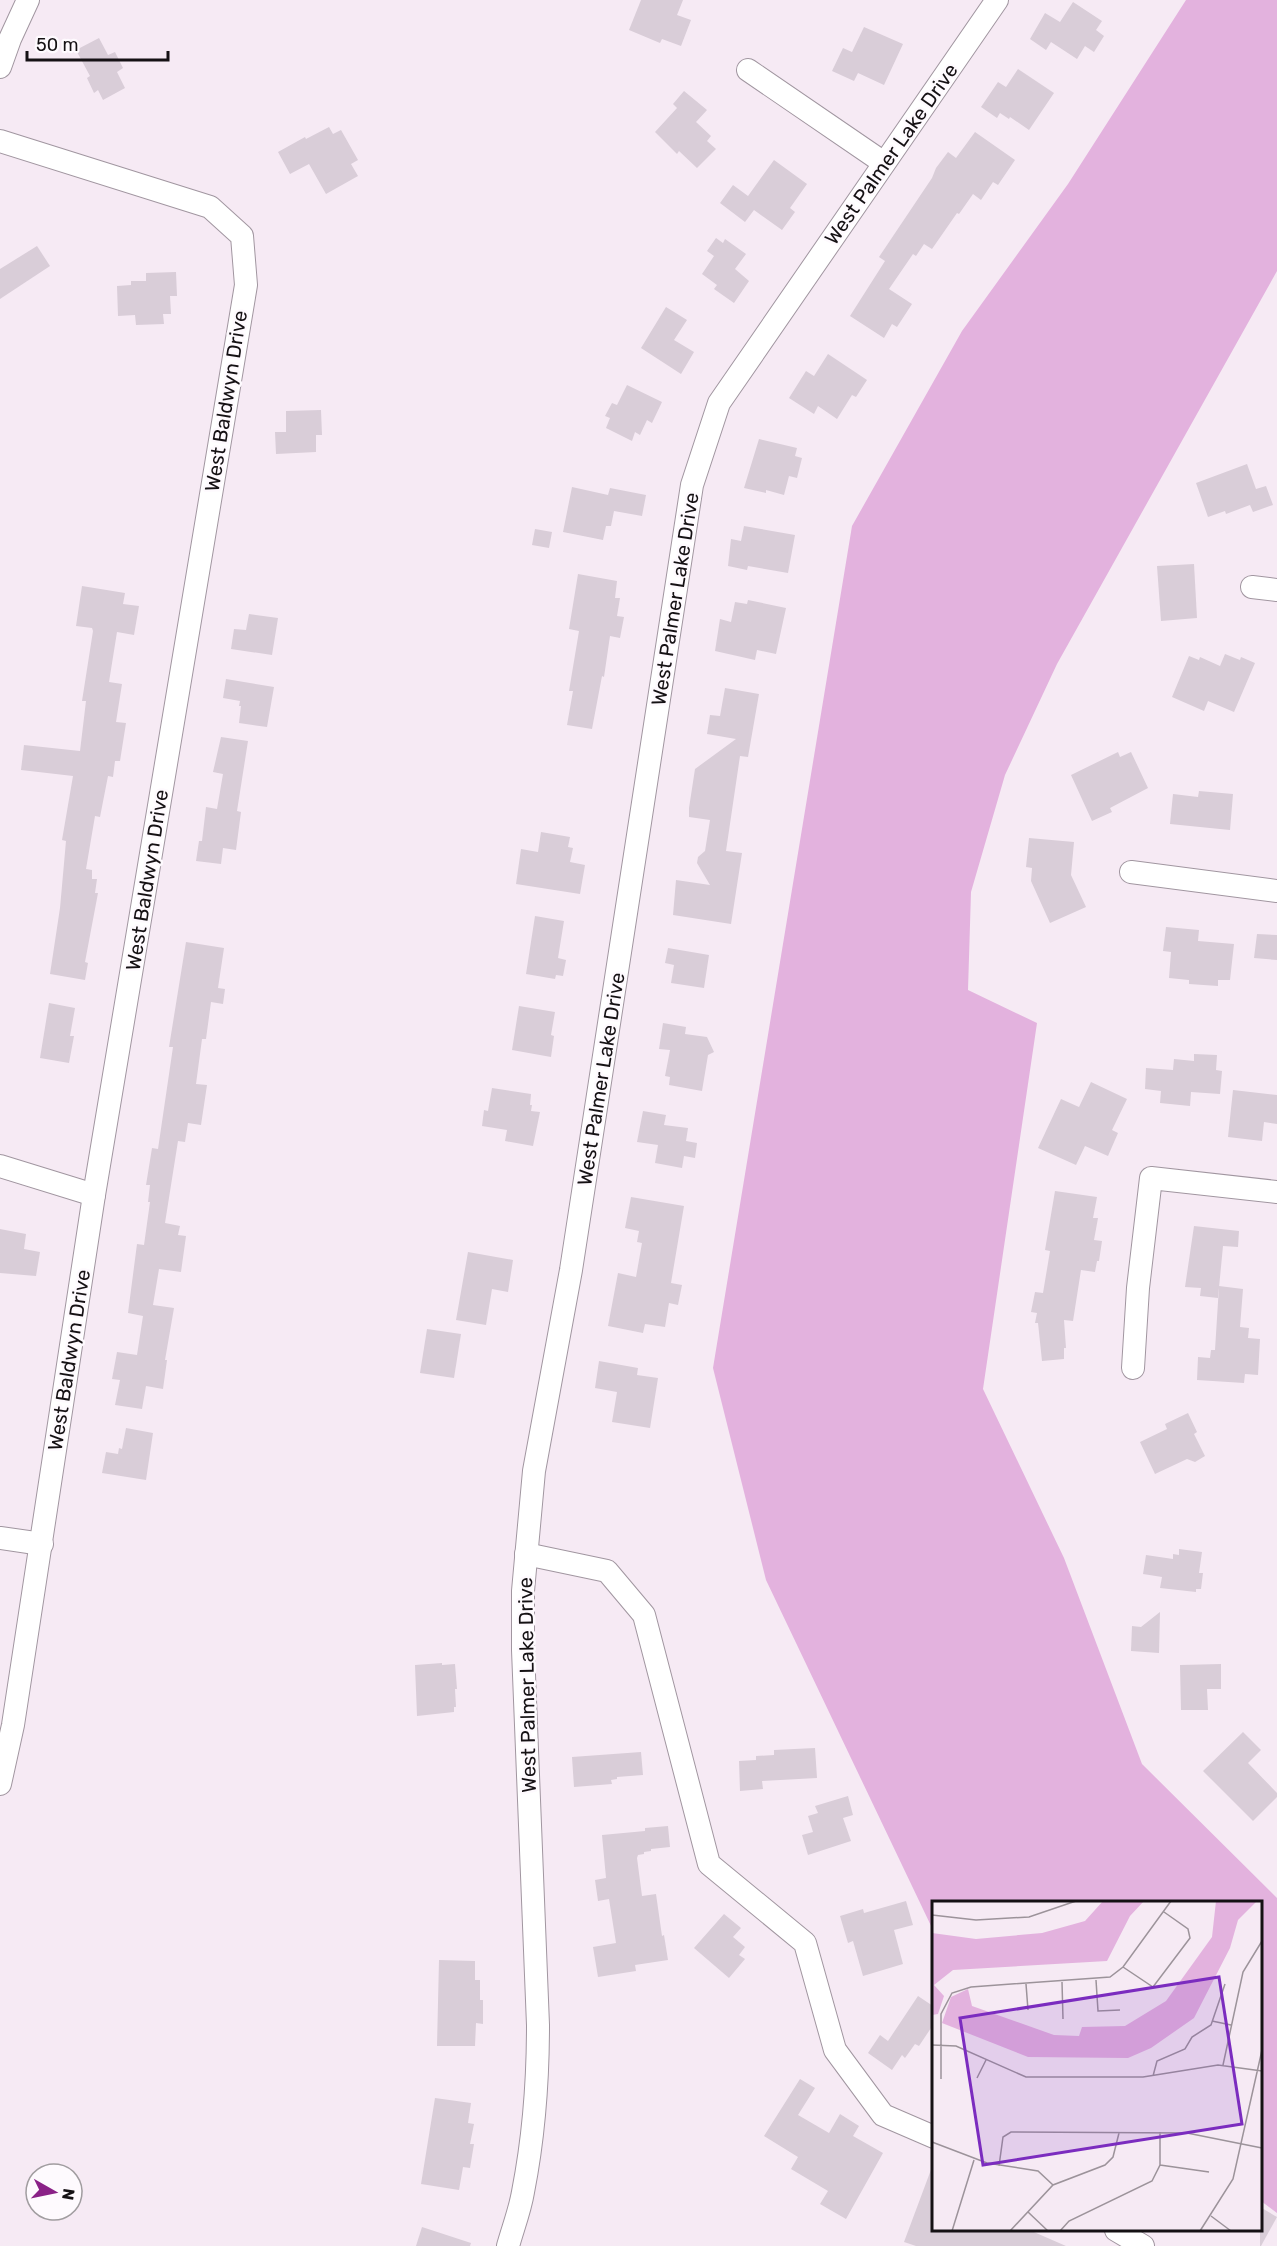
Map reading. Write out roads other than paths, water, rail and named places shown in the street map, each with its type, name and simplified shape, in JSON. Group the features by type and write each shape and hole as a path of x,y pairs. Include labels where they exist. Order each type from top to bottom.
{"street":[{"path":"0,67 28,0"},
{"name":"West Palmer Lake Drive","path":"508,2246 523,2194 534,2123 538,2061 523,1650 523,1590 534,1471 571,1270 692,485 719,403 997,0"},
{"path":"748,70 884,163"},
{"name":"West Baldwyn Drive","path":"0,141 210,207 242,236 246,285 94,1195 13,1725 0,1784"},
{"path":"1252,587 1277,590"},
{"path":"1131,872 1277,891"},
{"path":"0,1166 94,1195"},
{"path":"1133,1368 1138,1288 1151,1178 1277,1192"},
{"path":"0,1538 42,1544"},
{"path":"526,1554 607,1571 644,1615 709,1864 805,1943 835,2050 883,2115 932,2137"},
{"path":"1119,2231 1143,2246"}]}
